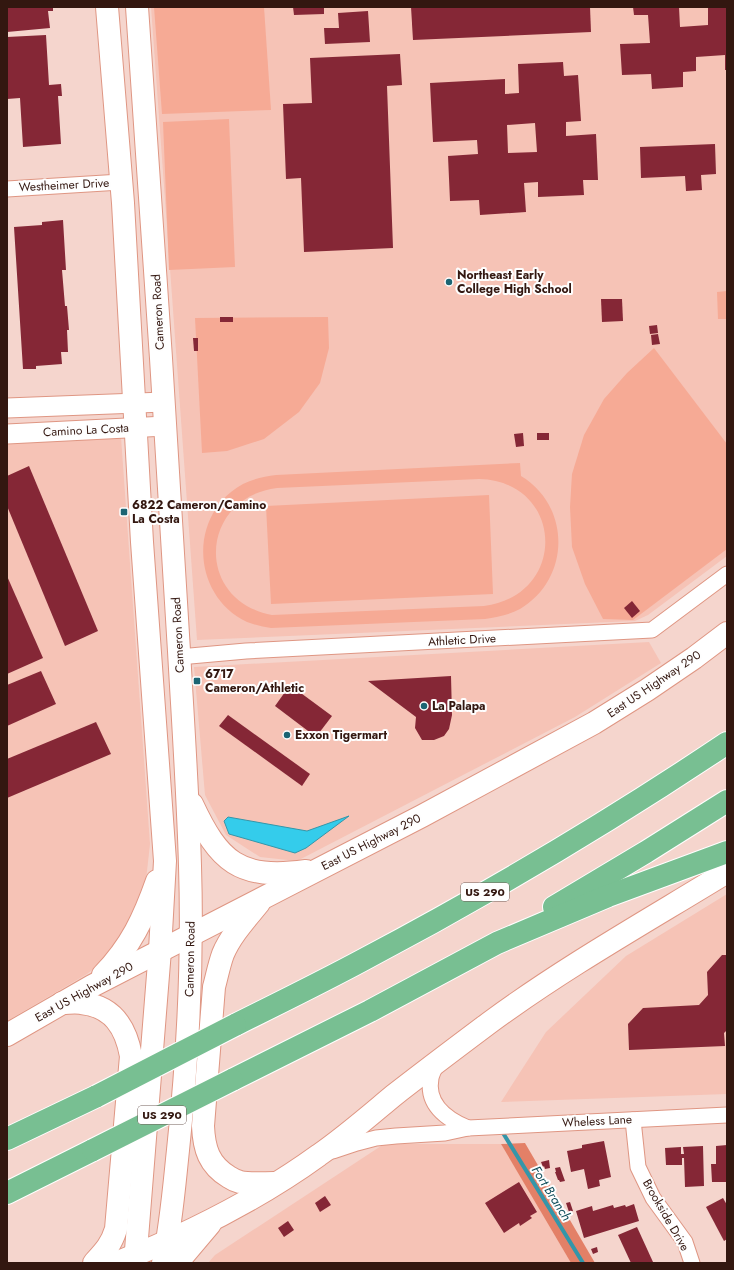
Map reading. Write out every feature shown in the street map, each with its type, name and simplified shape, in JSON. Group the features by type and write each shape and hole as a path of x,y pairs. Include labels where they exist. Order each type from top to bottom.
{"highway":[{"name":"US 290","path":"7,1134 34,1125 97,1096 361,961 522,872 727,744"},
{"name":"US 290","path":"7,1193 370,1011 497,943 553,907 646,852 727,801"},
{"path":"497,943 608,896 727,852"},
{"path":"7,1139 34,1125"}],"main road":[{"path":"107,7 121,182 142,542 165,861 160,950 129,1260"},
{"name":"Cameron Road","path":"137,7 166,426 188,796 190,869 191,934 184,1096 168,1240 163,1263"},
{"path":"121,182 128,185 135,194 140,262 156,280"},
{"path":"142,542 156,556 164,650 167,654 179,657"},
{"name":"East US Highway 290","path":"7,1035 92,986 469,791 594,723 647,690 694,658 727,633"},
{"path":"188,796 203,828 212,842 226,857 242,868 261,872 283,874 318,869"},
{"path":"92,986 118,960 135,934 149,905 165,861"},
{"path":"129,1260 218,1216 278,1182 318,1156 488,1024 541,986 727,872"},
{"path":"265,896 235,934 224,953 218,971 214,987 203,1126 204,1141 207,1153 215,1166 224,1174 238,1182 252,1184 278,1182"},
{"path":"62,1003 82,1003 95,1006 107,1012 124,1030 131,1056 116,1229 112,1242 94,1263"},
{"path":"177,1263 218,1216"}],"street":[{"name":"Westheimer Drive","path":"7,189 121,182"},
{"name":"Camino La Costa","path":"7,408 164,402"},
{"name":"Camino La Costa","path":"7,434 166,426"},
{"name":"Athletic Drive","path":"179,657 246,651 652,630 727,574"},
{"name":"Wheless Lane","path":"437,1063 431,1078 432,1098 445,1115 454,1122 468,1128"},
{"name":"Wheless Lane","path":"318,1156 376,1138 445,1133 468,1128 727,1115"},
{"name":"Brookside Drive","path":"633,1120 638,1167 653,1198 685,1242 692,1263"}],"shaded area":[{"name":"Northeast Early College High School","path":"151,7 727,7 727,556 648,615 635,621 197,640"},
{"path":"154,7 264,7 271,110 162,114"},
{"path":"229,119 235,267 169,270 163,122"},
{"path":"727,291 727,319 718,319 717,292"},
{"path":"328,317 329,348 320,383 299,412 264,439 227,451 202,453 195,318"},
{"path":"654,348 727,444 727,549 633,620 603,619 585,584 572,547 570,507 572,474 584,435 604,399 627,373"},
{"path":"121,437 150,844 146,880 137,909 108,957 87,974 7,1021 7,444"},
{"path":"520,463 521,476 537,489 549,505 556,523 558,542 556,562 549,580 537,596 520,609 498,617 485,619 271,628 253,624 247,622 230,611 217,596 208,580 204,561 204,542 208,524 217,507 231,492 252,480 276,475","holes":["479,479 507,485 528,498 540,517 545,539 542,562 531,582 512,597 484,606 272,615 247,606 229,590 219,571 216,550 221,529 232,510 251,496 277,488"]},
{"path":"489,495 493,594 271,604 266,506"},
{"path":"649,642 661,663 575,717 297,861 260,857 226,835 205,795 194,667"},
{"path":"727,894 727,1094 501,1102 546,1032 626,956"},
{"path":"525,1143 595,1263 571,1263 501,1144"},
{"path":"384,1144 501,1144 571,1263 208,1263 215,1255"}],"water":[{"path":"349,816 306,848 295,853 229,834 224,821 228,817 307,831"}],"building":[{"path":"7,7 53,7 53,11 48,11 50,28 7,32"},
{"path":"293,7 324,7 324,14 294,15"},
{"path":"411,7 590,7 591,32 413,40"},
{"path":"633,7 679,7 680,27 708,25 708,7 727,7 727,70 725,70 725,55 696,57 696,71 683,72 683,87 652,89 651,74 622,75 620,44 650,43 648,15 634,15"},
{"path":"368,11 370,42 325,44 324,28 339,28 338,13"},
{"path":"46,35 49,85 61,84 62,96 58,96 61,144 23,147 20,98 7,99 7,37"},
{"path":"400,54 402,85 387,86 393,248 304,252 301,178 286,179 283,104 312,103 310,58"},
{"path":"563,62 564,76 578,75 581,121 566,122 566,136 596,134 598,180 583,180 584,195 538,197 538,182 524,183 526,212 480,215 479,200 450,201 448,156 478,154 477,140 433,142 430,83 505,79 505,94 519,93 518,64","holes":["535,123 537,152 508,153 507,125"]},
{"path":"715,144 716,174 701,175 702,190 686,191 685,176 641,178 640,147"},
{"path":"63,220 66,270 62,270 69,330 67,330 68,352 61,352 62,364 36,366 36,369 23,369 14,227 42,225 42,222"},
{"path":"601,299 622,299 623,321 602,322"},
{"path":"220,317 233,317 233,322 220,322"},
{"path":"657,325 658,333 650,334 649,326"},
{"path":"658,334 660,344 652,345 651,335"},
{"path":"193,338 198,338 198,351 194,351"},
{"path":"523,433 524,446 516,447 514,434"},
{"path":"537,433 549,433 549,440 537,440"},
{"path":"29,466 98,631 65,646 7,506 7,476"},
{"path":"7,576 43,658 7,674"},
{"path":"632,601 640,611 632,618 624,608"},
{"path":"41,671 56,704 7,726 7,685"},
{"path":"451,676 452,715 449,729 444,736 434,740 422,740 415,728 416,717 368,681"},
{"path":"290,685 332,716 316,737 275,706"},
{"path":"228,715 310,774 302,786 219,726"},
{"path":"96,722 111,754 7,798 7,759"},
{"path":"722,955 727,955 727,1030 724,1033 725,1046 629,1050 628,1024 643,1008 699,1005 708,995 707,972"},
{"path":"604,1141 611,1177 599,1180 600,1186 588,1189 584,1169 571,1172 567,1151 582,1148 582,1145"},
{"path":"727,1145 727,1182 712,1182 711,1164 716,1164 716,1146"},
{"path":"703,1146 704,1186 685,1187 684,1158 682,1158 682,1165 666,1165 665,1148 681,1147 681,1154 684,1154 683,1147"},
{"path":"549,1160 550,1168 545,1169 541,1162"},
{"path":"560,1167 565,1181 560,1182 555,1172 555,1168"},
{"path":"519,1182 537,1212 530,1216 532,1218 520,1226 519,1223 504,1233 485,1203"},
{"path":"325,1196 331,1205 320,1212 315,1203"},
{"path":"723,1198 727,1205 727,1239 724,1241 706,1207"},
{"path":"570,1202 573,1211 569,1212 566,1203"},
{"path":"634,1204 639,1221 584,1238 576,1211 592,1206 593,1211 613,1205 614,1208 625,1205 626,1207"},
{"path":"288,1221 294,1230 284,1237 278,1228"},
{"path":"637,1227 653,1262 631,1263 618,1235"},
{"path":"597,1247 598,1252 593,1254 591,1249"}],"waterway":[{"name":"Fort Branch","path":"503,1133 583,1263"}],"place":[{"name":"Northeast Early College High School","path":"449,282"},
{"name":"6822 Cameron/Camino La Costa","path":"124,512"},
{"name":"6717 Cameron/Athletic","path":"197,681"},
{"name":"La Palapa","path":"424,706"},
{"name":"Exxon Tigermart","path":"287,735"}]}
